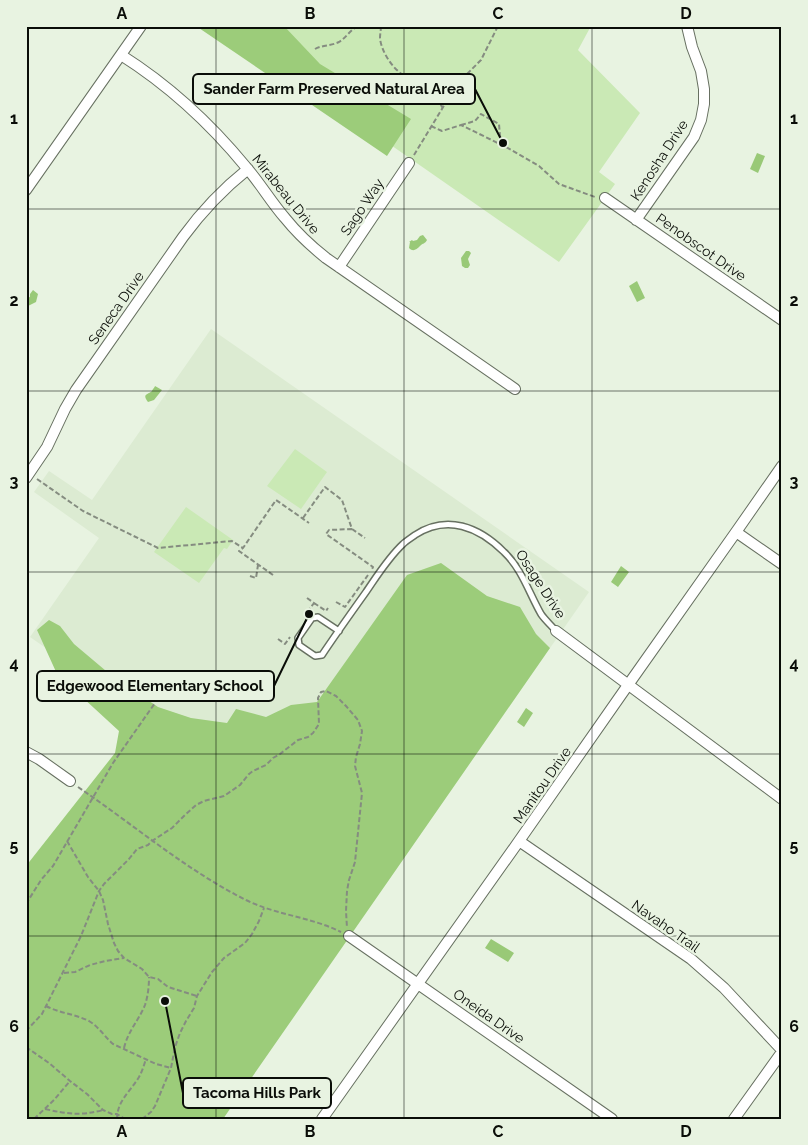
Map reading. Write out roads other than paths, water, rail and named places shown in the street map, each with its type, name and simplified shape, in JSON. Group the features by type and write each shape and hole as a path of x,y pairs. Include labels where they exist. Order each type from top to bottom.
{"street":[{"path":"26,190 141,26"},
{"name":"Kenosha Drive","path":"636,220 694,137 701,120 704,88 701,71 687,26"},
{"name":"Mirabeau Drive","path":"122,55 157,79 190,106 220,136 297,233 314,248 516,389"},
{"name":"Sago Way","path":"339,267 409,163"},
{"name":"Seneca Drive","path":"27,474 47,447 76,390 183,237 219,193 248,169"},
{"name":"Penobscot Drive","path":"605,198 782,320"},
{"name":"Manitou Drive","path":"322,1119 782,466"},
{"path":"736,532 782,564"},
{"name":"Osage Drive","path":"556,631 782,799"},
{"path":"26,752 39,758 70,781"},
{"name":"Navaho Trail","path":"519,841 678,950 704,970 724,988 782,1051"},
{"name":"Oneida Drive","path":"349,936 612,1119"},
{"path":"734,1119 782,1051"}],"lane":[{"name":"Osage Drive","path":"339,631 318,616 312,618 298,638 299,646 315,656 322,655 339,631 385,565 404,543 420,532 444,524 472,529 505,552 520,572 542,615 556,631"}],"place":[{"name":"Sander Farm Preserved Natural Area","path":"503,143"},
{"name":"Edgewood Elementary School","path":"309,614"},
{"name":"Tacoma Hills Park","path":"165,1001"}]}
